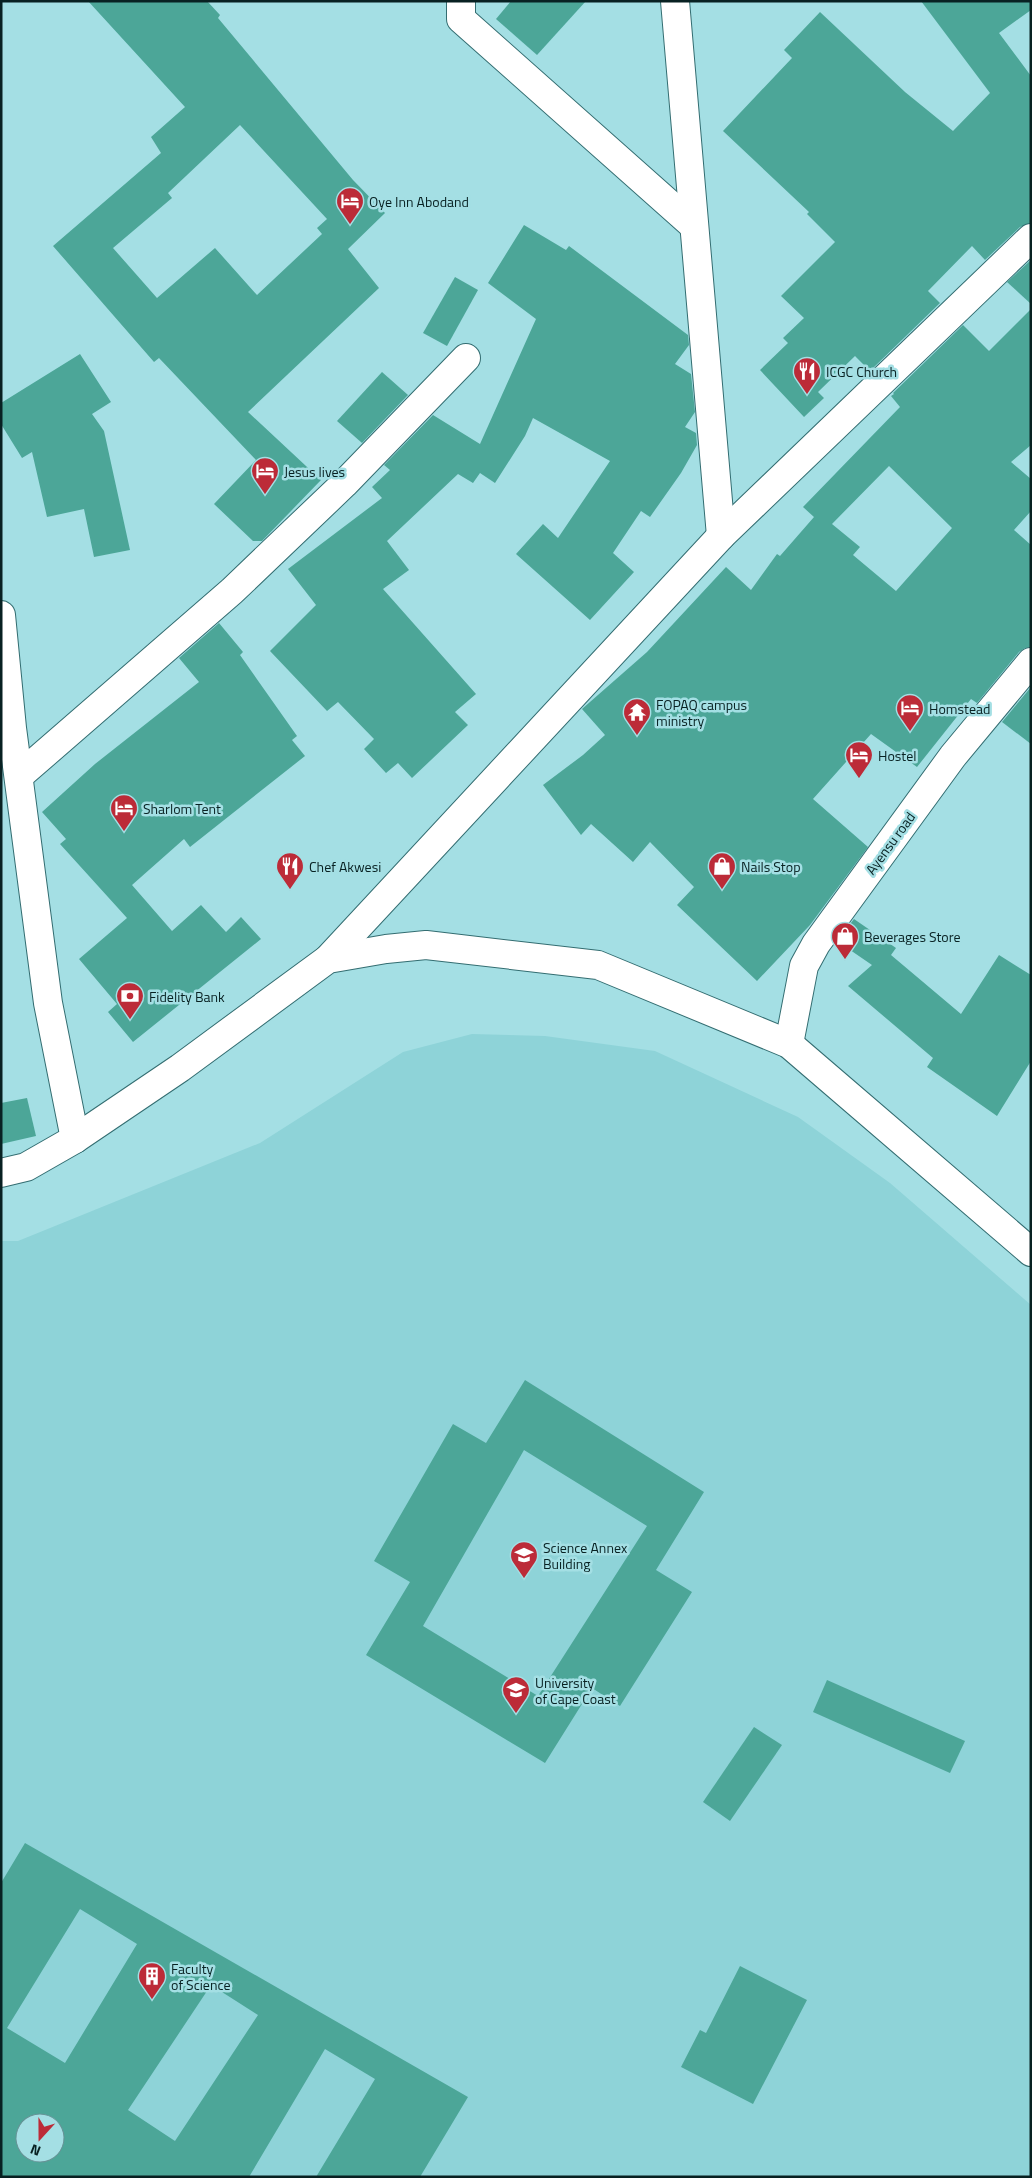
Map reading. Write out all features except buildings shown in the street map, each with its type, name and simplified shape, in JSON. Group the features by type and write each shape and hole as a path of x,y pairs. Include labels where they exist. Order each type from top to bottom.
{"street":[{"path":"461,1 461,20 694,226"},
{"path":"675,1 720,536"},
{"path":"1,1173 26,1168 75,1139 180,1068 328,959 720,536 1031,238"},
{"path":"19,776 232,591 344,484 466,358"},
{"path":"1,615 48,1003 75,1139"},
{"name":"Ayensu road","path":"789,1044 804,966 816,944 953,756 1031,662"},
{"path":"328,959 386,948 426,945 598,965 789,1044 1031,1252"}],"shaded area":[{"name":"University of Cape Coast","path":"472,1034 545,1036 655,1051 798,1117 890,1183 1031,1305 1031,2177 1,2177 1,1241 18,1241 260,1143 403,1052"}],"place":[{"name":"Oye Inn Abodand","path":"350,225"},
{"name":"ICGC Church","path":"807,395"},
{"name":"Jesus lives","path":"265,495"},
{"name":"Homstead","path":"910,732"},
{"name":"FOPAQ campus ministry","path":"637,736"},
{"name":"Hostel","path":"859,779"},
{"name":"Sharlom Tent","path":"124,832"},
{"name":"Chef Akwesi","path":"290,890"},
{"name":"Nails Stop","path":"722,890"},
{"name":"Beverages Store","path":"845,960"},
{"name":"Fidelity Bank","path":"130,1020"},
{"name":"Science Annex Building","path":"524,1579"},
{"name":"University of Cape Coast","path":"516,1714"},
{"name":"Faculty of Science","path":"152,2000"}]}
